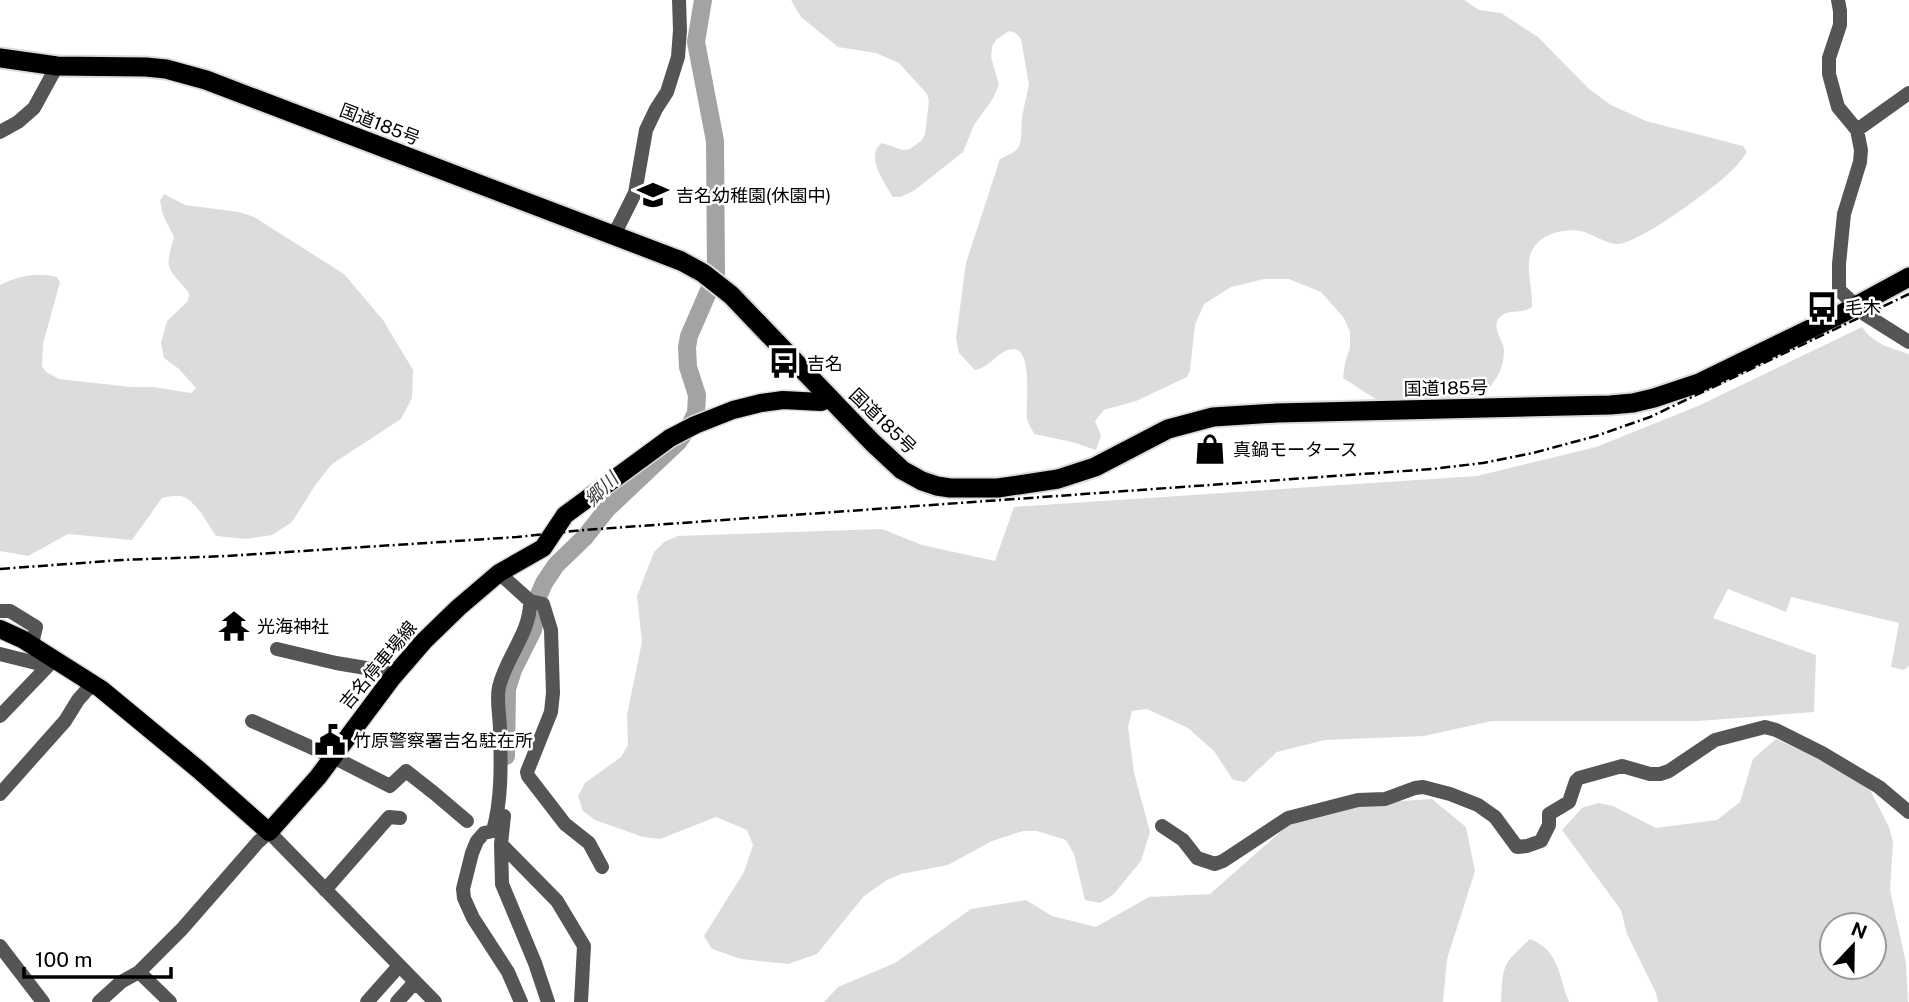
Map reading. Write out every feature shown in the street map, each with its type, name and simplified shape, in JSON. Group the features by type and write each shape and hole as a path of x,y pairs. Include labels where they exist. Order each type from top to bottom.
{"highway":[{"name":"国道185号","path":"0,58 57,66 166,69 206,80 681,261 711,279 891,460 910,475 937,486 950,488 998,488 1077,474 1168,429 1213,417 1633,403 1699,383 1909,277"}],"main road":[{"name":"吉名停車場線","path":"269,832 333,757 396,673 432,633 499,573 543,548 565,515 670,438 690,427 761,402 821,402 830,398"},
{"path":"0,629 32,644 50,662 93,683 153,730 269,832"}],"street":[{"path":"614,235 635,192 646,131 670,84 678,57 679,0"},
{"path":"1838,0 1840,25 1829,58 1829,74 1838,107 1857,130 1861,150 1860,162 1844,214 1839,290 1856,306 1909,342"},
{"path":"0,132 34,108 57,66"},
{"path":"1857,130 1909,93"},
{"path":"499,573 534,602 543,604 551,630 551,712 527,772 528,776 565,824 589,843 602,867"},
{"path":"521,1002 508,972 473,918 464,898 463,888 477,841 484,833 493,831 500,807 498,690 534,602"},
{"path":"0,611 10,611 36,627 32,644"},
{"path":"277,649 396,673"},
{"path":"0,654 50,662"},
{"path":"0,716 50,662"},
{"path":"3,784 65,722 78,700 93,683"},
{"path":"252,722 333,757 390,786 406,771 467,821"},
{"path":"1162,826 1183,841 1197,859 1215,864 1288,818 1358,800 1385,799 1423,787 1450,793 1478,805 1495,817 1517,847 1527,846 1541,841 1549,825 1549,814 1569,802 1579,778 1622,766 1660,775 1715,740 1765,727 1822,753 1868,780 1909,812"},
{"path":"500,807 505,817 501,844 502,884 548,1002"},
{"path":"325,890 389,817 400,818"},
{"path":"99,1002 121,982 139,972 183,929 269,832 435,1002"},
{"path":"501,844 557,901 584,946 581,1002"},
{"path":"0,946 43,1002"},
{"path":"368,1002 399,966"},
{"path":"139,972 170,1002"},
{"path":"397,1002 415,982"}],"shaded area":[{"path":"791,0 1464,0 1479,10 1501,13 1538,37 1589,89 1611,105 1646,121 1743,146 1747,152 1732,171 1704,193 1655,227 1626,242 1616,244 1573,230 1560,231 1539,241 1533,249 1529,266 1532,307 1505,314 1498,320 1496,324 1504,351 1501,370 1483,394 1387,403 1379,401 1343,378 1350,348 1350,332 1344,318 1321,292 1289,279 1264,279 1231,287 1204,304 1195,325 1187,377 1136,401 1104,410 1095,421 1101,436 1096,450 1034,434 1027,419 1026,368 1020,351 1008,350 975,370 959,353 956,338 966,263 1000,159 1014,152 1021,139 1022,116 1029,85 1021,39 1016,33 1009,31 996,40 992,47 991,57 999,85 974,125 963,152 915,190 901,197 893,197 875,162 877,148 882,143 903,150 910,149 922,140 929,101 927,94 899,63 876,53 838,47 801,17"},
{"path":"164,194 185,205 239,212 254,217 344,274 383,320 413,370 412,398 401,419 332,464 292,522 272,535 246,539 216,536 191,502 176,496 162,498 132,540 68,534 28,556 0,551 0,285 35,275 57,277 60,282 43,344 42,366 46,372 59,379 191,393 196,388 179,369 164,358 161,343 167,321 188,301 189,293 169,268 174,237 163,215 160,201"},
{"path":"1862,327 1877,341 1909,354 1909,666 1904,670 1891,667 1899,623 1791,597 1786,612 1728,589 1713,618 1816,655 1814,712 1698,721 1492,721 1424,736 1325,740 1277,752 1245,782 1233,780 1214,751 1188,728 1147,709 1132,711 1128,727 1134,773 1150,832 1141,861 1113,895 1100,903 1085,900 1074,854 1066,840 1037,831 1023,831 992,841 948,865 901,874 887,880 864,896 817,954 788,964 741,959 712,949 704,936 744,872 753,845 747,830 716,817 660,839 643,837 595,820 583,811 578,796 585,783 621,757 628,745 627,715 642,642 637,596 654,552 664,542 678,536 882,529 922,545 995,561 1014,507 1477,476 1596,447 1698,406"},
{"path":"1776,739 1845,770 1869,788 1889,827 1893,842 1890,890 1906,963 1908,1002 1658,1002 1627,934 1621,910 1562,830 1582,808 1598,803 1613,806 1656,828 1717,820 1740,802 1753,759"},
{"path":"1432,799 1466,827 1475,871 1447,959 1443,1002 824,1002 838,987 895,963 971,909 1026,900 1052,916 1096,927 1149,897 1210,894 1295,819 1372,803"},
{"path":"1530,939 1540,944 1553,957 1569,1002 1501,1002 1506,966"}],"waterway":[{"name":"郷川","path":"506,756 507,689 513,670 533,630 538,597 544,583 556,565 585,537 607,509 678,442 696,413 697,395 688,367 687,347 689,336 716,274 715,141 696,42 703,0"}],"railway":[{"path":"0,569 517,537 1483,463 1596,436 1650,417 1909,294"}],"place":[{"name":"吉名幼稚園(休園中)","path":"653,195"},
{"name":"毛木","path":"1822,307"},
{"name":"吉名","path":"784,363"},
{"name":"真鍋モータース","path":"1210,449"},
{"name":"光海神社","path":"234,626"},
{"name":"竹原警察署吉名駐在所","path":"330,740"}]}
